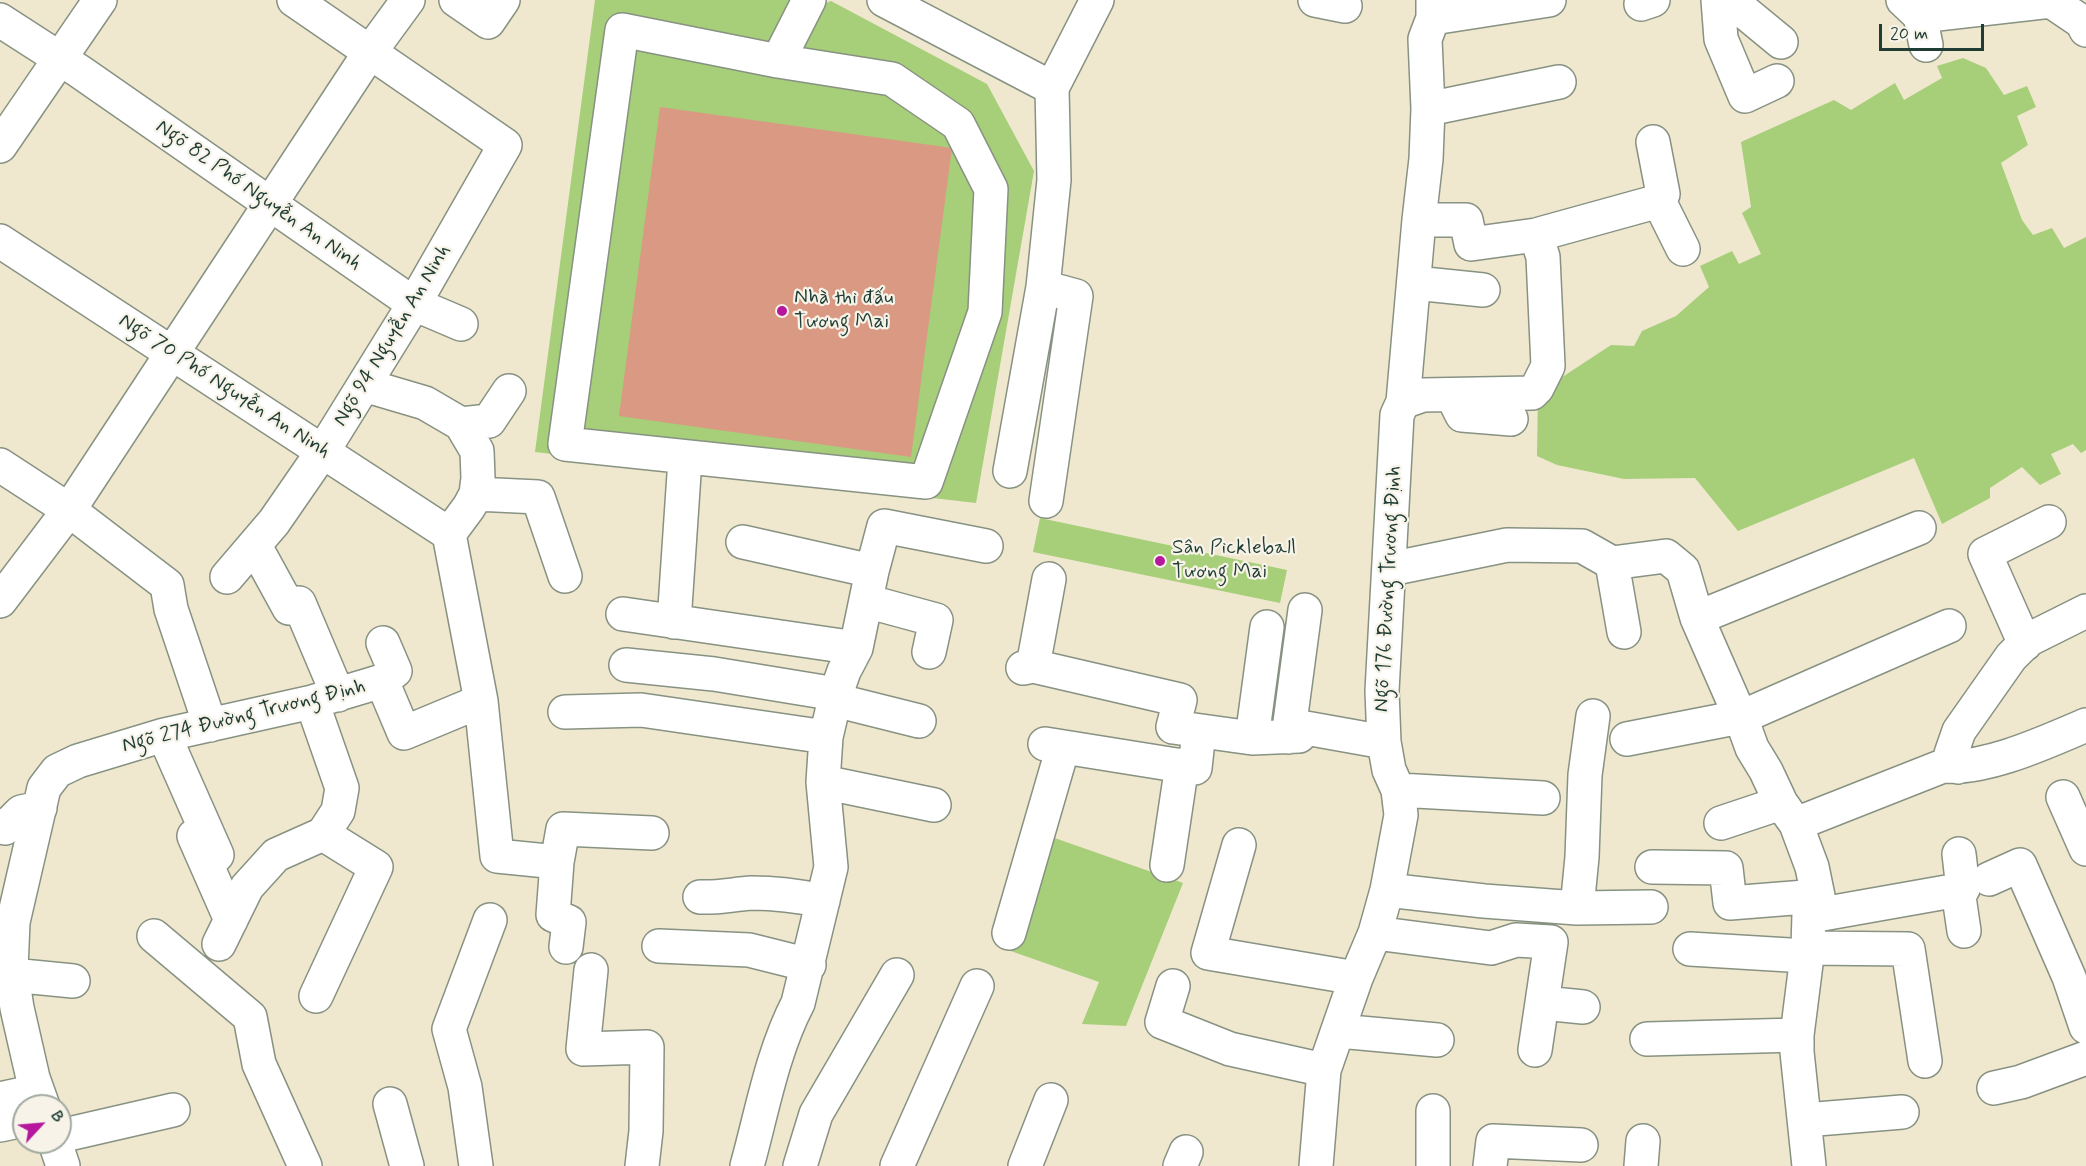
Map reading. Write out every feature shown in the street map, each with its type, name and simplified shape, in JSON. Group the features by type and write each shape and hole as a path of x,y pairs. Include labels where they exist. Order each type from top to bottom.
{"street":[{"path":"0,146 100,0"},
{"path":"294,0 370,52"},
{"path":"0,601 69,510 370,52 408,0"},
{"path":"456,0 488,22 502,0"},
{"path":"778,62 809,0"},
{"path":"1010,471 1043,287 1054,180 1052,88 1097,0"},
{"path":"1430,19 1550,0"},
{"path":"1718,0 1721,39 1745,96 1777,81"},
{"path":"1730,0 1781,42"},
{"path":"1916,20 2051,1 2082,22 2086,30"},
{"path":"895,3 1052,88"},
{"name":"Ngõ 176 Đường Trương Định","path":"1316,1166 1324,1070 1356,978 1376,933 1388,890 1401,814 1398,790 1389,770 1384,742 1383,691 1397,415 1404,402 1426,159 1430,19"},
{"name":"Ngõ 82 Phố Nguyễn An Ninh","path":"0,20 60,58 414,304 461,324"},
{"path":"622,30 778,62 892,79 958,124 991,189 986,312 926,482 565,444 622,30"},
{"name":"Ngõ 94 Nguyễn An Ninh","path":"227,577 274,522 323,451 414,304 505,145 370,52"},
{"path":"1428,109 1555,79"},
{"path":"1419,220 1466,220 1471,244 1536,235 1659,201 1663,194 1653,142"},
{"path":"1659,201 1683,249"},
{"path":"1536,235 1543,257 1548,366 1537,388"},
{"name":"Ngõ 70 Phố Nguyễn An Ninh","path":"0,241 449,534"},
{"path":"1415,283 1483,290"},
{"path":"1043,287 1076,296 1046,501"},
{"path":"1404,402 1423,395 1532,393 1572,365"},
{"path":"364,385 424,403 461,424 477,451 476,494 449,534 481,701 497,856 557,862"},
{"path":"461,424 489,421 509,391"},
{"path":"1453,396 1462,415 1511,419"},
{"path":"0,465 69,510 167,585 171,609 210,725"},
{"path":"674,622 684,474"},
{"path":"476,494 538,497 565,576"},
{"path":"2025,644 1985,554 2049,522"},
{"path":"747,1166 772,1071 789,1021 798,1004 809,965 831,867 823,782 826,737 835,697 844,671 856,648 885,526 986,546"},
{"path":"1696,618 1918,528"},
{"path":"743,542 869,586 936,620 929,652"},
{"path":"1390,569 1507,545 1582,546 1611,562 1666,556 1683,570 1696,618 1752,748 1789,813 1812,867 1811,929 1797,1035 1809,1166"},
{"path":"197,810 185,816 225,932 247,887 276,855 323,834 338,811 342,788 325,699 299,603 289,608 255,546"},
{"path":"1611,562 1624,632"},
{"path":"1049,579 1028,667 1179,700 1173,727 1252,738 1299,736 1300,727 1384,742"},
{"path":"1958,767 1951,754 1959,731 2011,657 2025,644 2052,627 2086,611"},
{"path":"623,614 856,648"},
{"path":"1252,738 1292,614 1288,737"},
{"path":"1627,739 1740,717 1949,626"},
{"path":"382,681 395,671 383,643"},
{"path":"626,665 714,674 835,697 919,721"},
{"name":"Ngõ 274 Đường Trương Định","path":"39,1094 8,980 13,922 44,788 57,771 78,761 164,735 325,699 382,681 404,734 481,701"},
{"path":"565,712 641,710 826,737"},
{"path":"1577,908 1582,856 1585,775 1593,716"},
{"path":"1720,823 1789,813 1943,766 1958,767 1986,762 2054,739 2086,725"},
{"path":"1009,933 1054,745 1195,768 1199,731"},
{"path":"164,735 217,855"},
{"path":"1167,865 1182,765"},
{"path":"823,782 934,805"},
{"path":"1398,790 1543,798"},
{"path":"2063,797 2086,849"},
{"path":"3,822 21,812 40,808"},
{"path":"566,947 569,922 553,915 557,862 563,829 652,833"},
{"path":"316,996 376,867 323,834"},
{"path":"1239,845 1209,953 1356,978"},
{"path":"1690,949 1811,929 1963,889 1959,854"},
{"path":"1989,879 2020,865 2069,977 2086,1027"},
{"path":"1652,867 1726,868 1730,903 1811,929 1908,949 1924,1061"},
{"path":"1388,890 1484,902 1577,908 1651,907"},
{"path":"1958,890 1964,931"},
{"path":"700,897 718,898 750,893 798,896 823,901"},
{"path":"476,1166 465,1087 438,1033 490,920"},
{"path":"1376,933 1491,948 1516,940 1551,942 1535,1050"},
{"path":"154,936 250,1017 259,1064 305,1166"},
{"path":"660,945 749,950 809,965"},
{"path":"591,970 583,1049 647,1047 646,1131 642,1166"},
{"path":"800,1166 816,1114 897,975"},
{"path":"8,980 73,981"},
{"path":"897,1166 977,986"},
{"path":"1173,986 1162,1022 1230,1049 1324,1070"},
{"path":"1543,1003 1583,1007"},
{"path":"1339,1030 1437,1040"},
{"path":"1647,1039 1797,1035"},
{"path":"1994,1088 2021,1082 2086,1058"},
{"path":"1025,1166 1051,1100"},
{"path":"390,1104 407,1166"},
{"path":"72,1133 173,1110"},
{"path":"1432,1166 1433,1111"},
{"path":"1805,1120 1902,1112"},
{"path":"1490,1166 1493,1141 1581,1145"}],"green space":[{"name":"Nhà thi đấu Tương Mai","path":"595,0 810,0 821,5 831,1 987,84 1034,171 976,503 535,452"},
{"path":"1963,58 1986,68 2004,95 2027,86 2036,107 2017,116 2028,145 2001,163 2022,220 2033,235 2052,228 2064,248 2086,237 2086,450 2081,453 2073,444 2051,454 2061,474 2040,485 2022,467 1990,488 1990,498 1942,524 1914,458 1738,531 1695,478 1624,479 1557,465 1537,456 1538,393 1611,345 1634,346 1642,331 1676,316 1709,287 1700,266 1732,251 1739,264 1761,254 1742,213 1751,207 1741,142 1834,100 1851,110 1895,83 1904,100 1942,78 1937,66"},
{"name":"Sân Pickleball Tương Mai","path":"1040,518 1287,570 1280,603 1033,552"},
{"path":"1049,836 1183,883 1126,1026 1082,1024 1099,982 1005,949"}],"building":[{"path":"660,107 952,148 911,457 619,416"}],"place":[{"name":"Nhà thi đấu Tương Mai","path":"782,311"},
{"name":"Sân Pickleball Tương Mai","path":"1160,561"}]}
